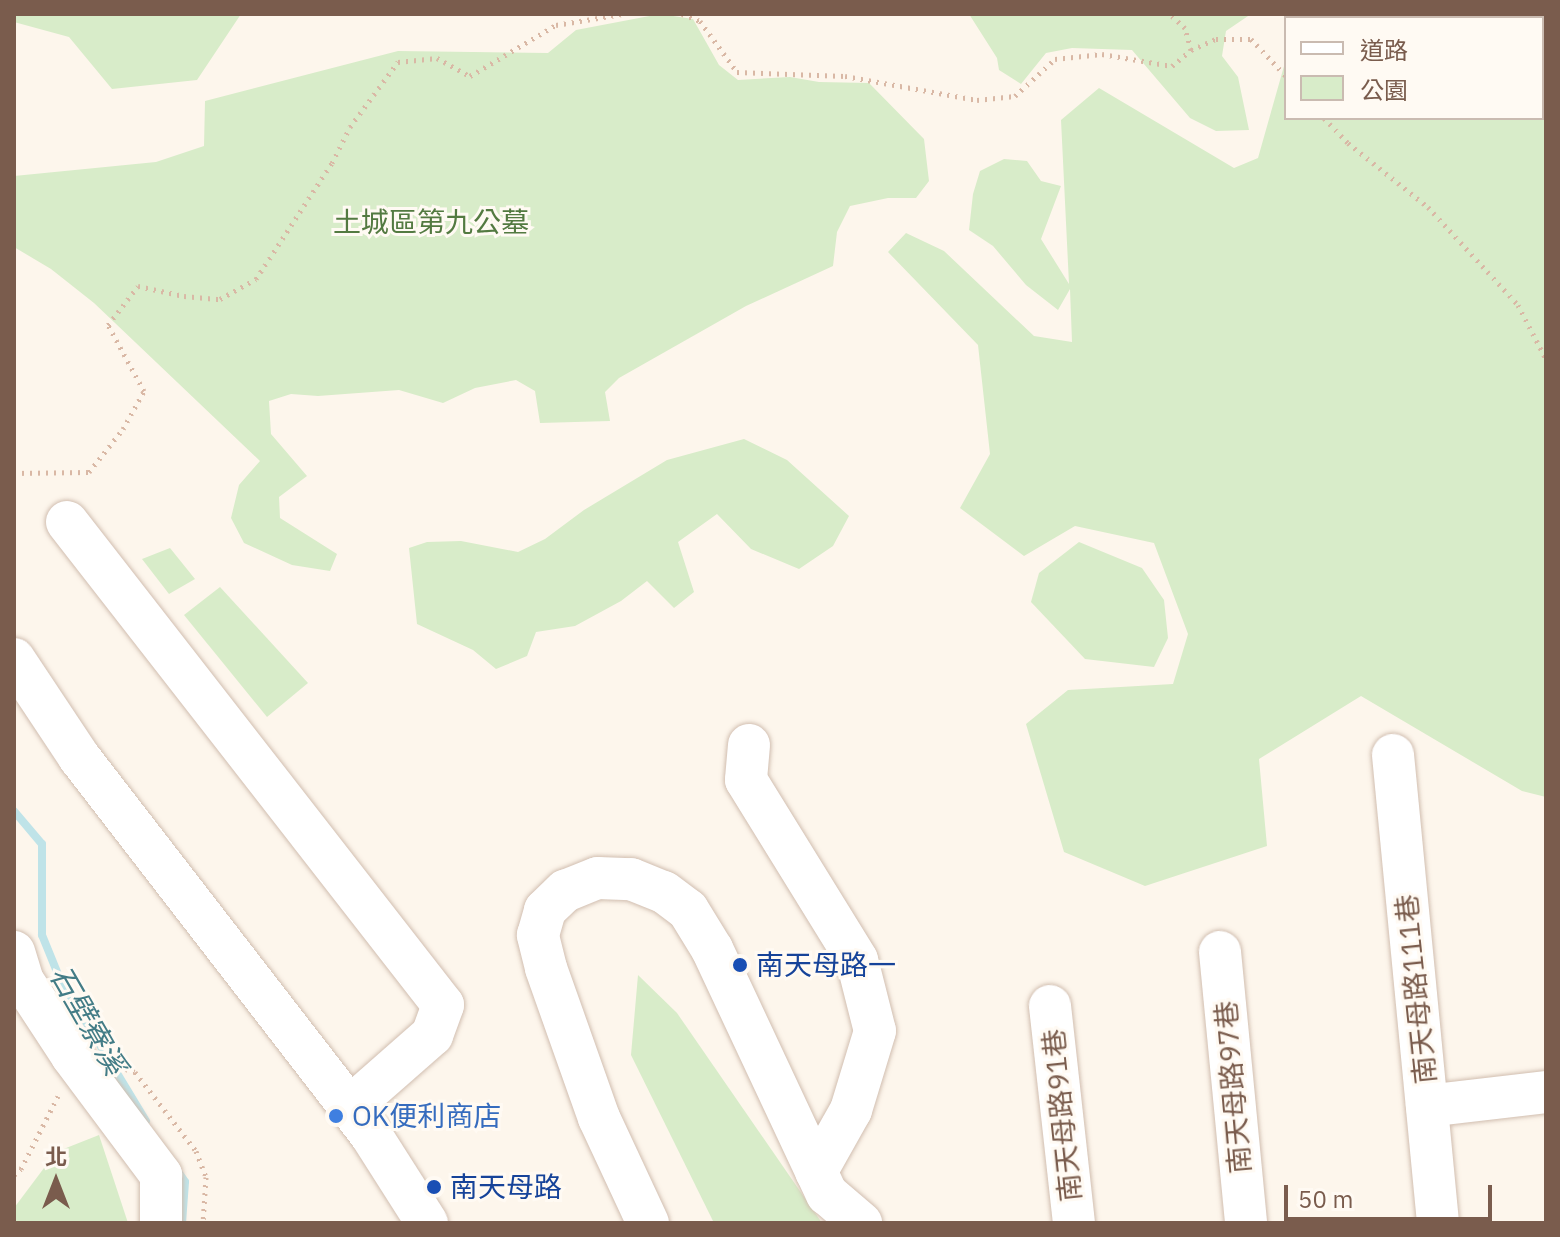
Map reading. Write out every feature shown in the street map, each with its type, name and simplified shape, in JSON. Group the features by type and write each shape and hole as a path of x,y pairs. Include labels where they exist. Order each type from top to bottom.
{"street":[{"path":"67,522 443,1005 432,1035 350,1107"},
{"path":"14,659 79,757 350,1107 427,1223"},
{"path":"749,745 746,780 857,960 875,1031 851,1110 816,1172"},
{"name":"南天母路111巷","path":"1393,755 1438,1223"},
{"path":"648,1223 599,1118 546,968 538,935 545,910 565,891 598,878 631,879 664,892 688,910 712,949 827,1194 861,1223"},
{"path":"14,952 23,981 72,1056 161,1175 161,1223"},
{"name":"南天母路97巷","path":"1220,952 1246,1223"},
{"name":"南天母路91巷","path":"1050,1006 1074,1223"},
{"path":"1427,1106 1546,1092"}],"path":[{"path":"14,473 89,472 123,429 144,391 122,356 108,325 138,286 184,296 220,299 256,279 332,163 350,127 398,62 437,58 470,76 556,25 622,14"},
{"path":"682,14 700,21 737,72 845,76 977,100 1015,96 1055,59 1102,54 1172,66 1191,50 1216,39 1251,39 1284,74"},
{"path":"1170,14 1185,28 1191,50"},
{"path":"1326,120 1348,143 1428,207 1518,305 1546,359"},
{"path":"14,1175 21,1169 54,1106 72,1056"}],"green space":[{"path":"14,14 241,14 197,80 112,89 69,37 14,22"},
{"name":"土城區第九公墓","path":"660,14 693,19 719,65 738,80 790,77 819,82 869,83 924,139 929,181 916,198 888,198 850,206 837,232 833,266 746,306 619,378 605,392 610,421 540,423 535,391 516,380 475,388 443,403 399,390 318,396 291,394 269,401 271,434 307,476 279,497 280,518 337,554 330,571 292,565 244,543 231,518 239,485 260,461 94,303 51,269 14,247 14,176 156,162 204,146 205,101 398,51 548,53 576,30"},
{"path":"969,14 1251,14 1226,31 1222,56 1238,77 1249,130 1216,131 1190,118 1132,50 1072,48 1046,53 1021,84 999,70 997,58"},
{"path":"1546,14 1546,797 1522,791 1361,696 1259,759 1267,846 1145,886 1064,852 1026,724 1068,690 1173,684 1188,634 1154,543 1075,526 1024,556 960,508 990,454 978,345 888,252 906,233 944,251 1034,336 1072,342 1070,289 1058,310 1026,285 993,246 969,230 973,194 980,171 1004,159 1027,161 1041,181 1061,186 1041,239 1069,284 1061,120 1099,88 1234,168 1258,158 1284,66 1284,120 1544,120 1544,16 1481,16"},
{"path":"744,439 787,460 849,516 833,546 799,569 751,549 717,514 678,542 694,592 674,608 647,581 621,601 575,626 536,632 527,656 496,669 473,650 417,624 409,548 427,542 461,541 518,552 545,539 584,510 667,460"},
{"path":"1079,542 1142,568 1164,600 1168,638 1154,667 1085,659 1031,602 1039,573"},
{"path":"170,548 195,579 169,594 142,559"},
{"path":"220,587 308,683 267,717 184,615"},
{"path":"638,975 677,1013 822,1223 714,1223 631,1055"},
{"path":"99,1135 128,1223 14,1223 14,1208 56,1152"}],"waterway":[{"name":"石壁寮溪","path":"14,811 42,844 42,935 60,979 146,1121"},
{"name":"石壁寮溪","path":"177,1170 185,1182 182,1223"}],"place":[{"name":"南天母路一","path":"740,965"},
{"name":"OK便利商店","path":"336,1116"},
{"name":"南天母路","path":"434,1187"}]}
